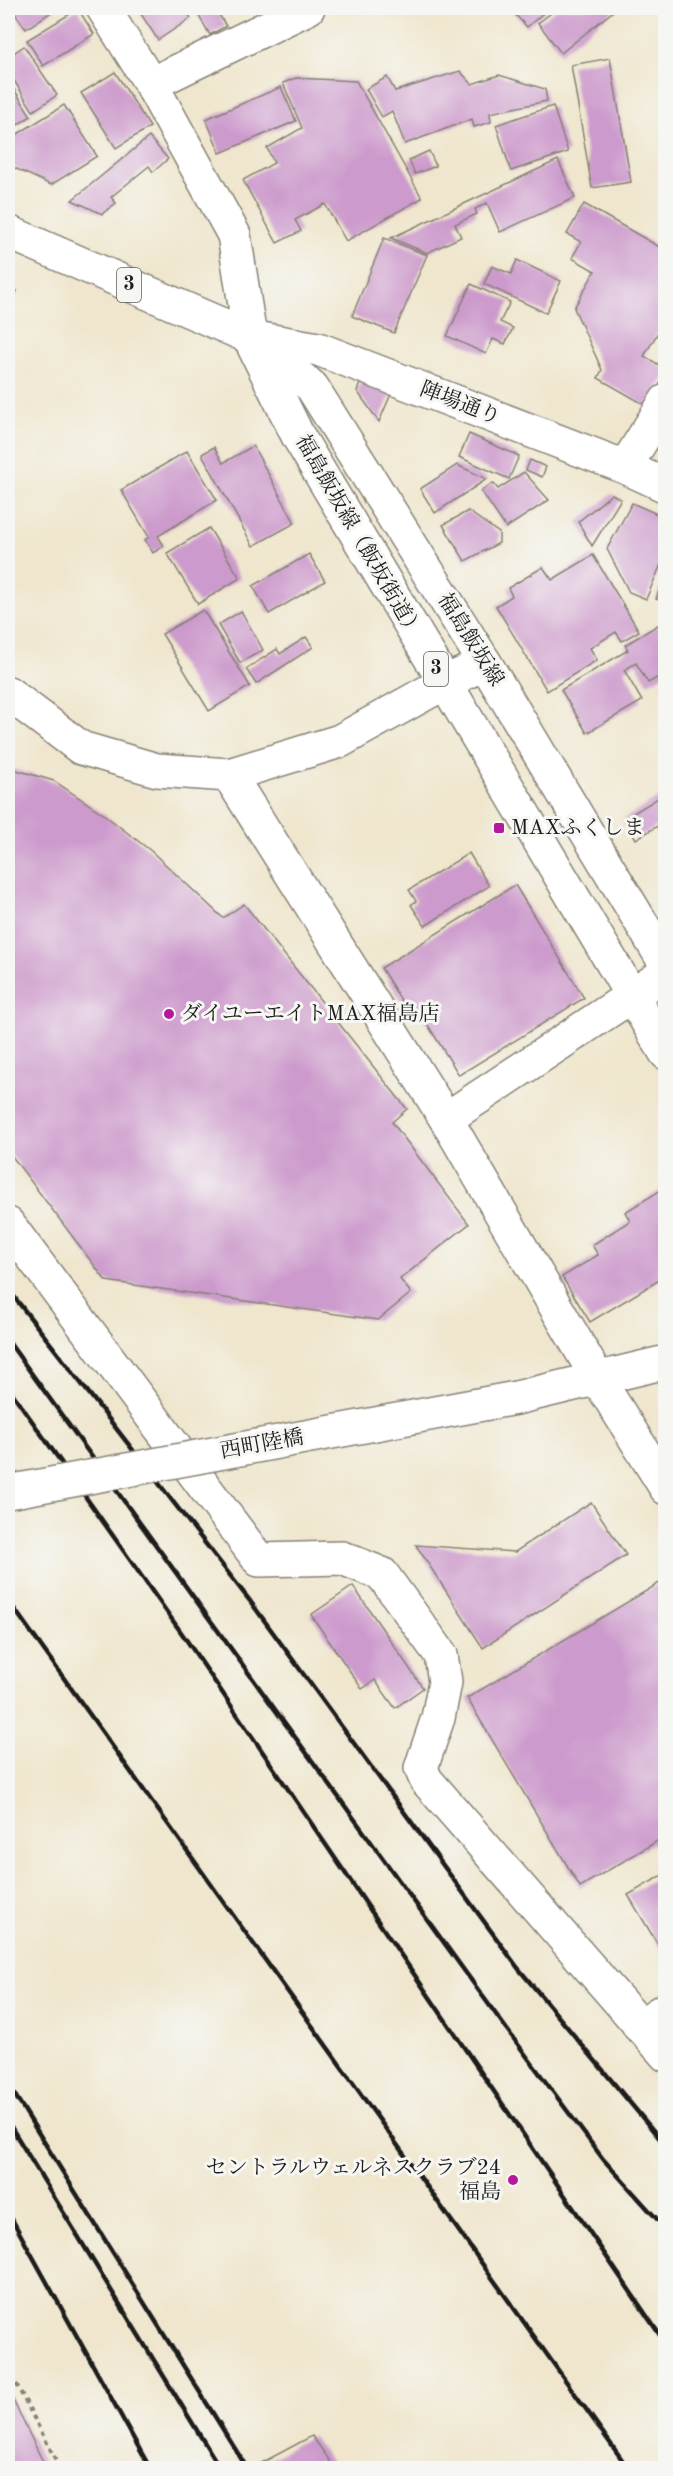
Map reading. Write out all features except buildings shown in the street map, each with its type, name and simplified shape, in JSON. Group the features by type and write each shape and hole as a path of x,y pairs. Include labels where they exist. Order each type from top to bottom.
{"street":[{"name":"福島飯坂線（飯坂街道）","path":"103,8 151,84 234,235 250,337 298,436 666,1053"},
{"path":"151,84 308,8"},
{"name":"3","path":"8,232 250,337"},
{"name":"陣場通り","path":"250,337 318,349 625,467 666,486"},
{"name":"福島飯坂線","path":"250,337 312,387 485,663 666,964"},
{"path":"625,467 666,401"},
{"path":"8,693 81,748 157,770 229,775 340,741 444,683 485,663"},
{"path":"229,775 446,1119 598,1379 666,1488"},
{"path":"446,1119 666,973"},
{"path":"8,1224 259,1560 342,1558 382,1574 441,1655 445,1683 438,1718 421,1768 426,1780 652,2017 666,2055"},
{"name":"西町陸橋","path":"8,1492 516,1398 666,1362"}],"path":[{"path":"8,2368 60,2469"}],"railway":[{"path":"8,1289 250,1601 518,1968 666,2146"},
{"path":"8,1341 508,2031 603,2159 666,2229"},
{"path":"8,1387 183,1635 666,2344"},
{"path":"8,1600 628,2468"},
{"path":"8,2084 247,2468"},
{"path":"8,2122 220,2468"},
{"path":"8,2212 150,2468"}],"place":[{"name":"MAXふくしま","path":"499,828"},
{"name":"ダイユーエイトMAX福島店","path":"169,1014"},
{"name":"セントラルウェルネスクラブ24 福島","path":"513,2180"}]}
